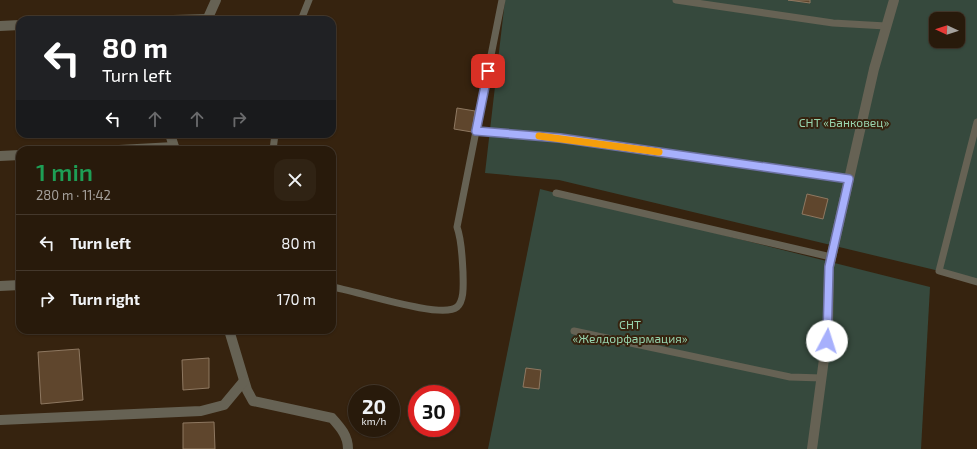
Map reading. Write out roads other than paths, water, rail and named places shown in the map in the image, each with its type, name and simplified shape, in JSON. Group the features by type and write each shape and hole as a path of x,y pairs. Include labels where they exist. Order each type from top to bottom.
{"street":[{"path":"208,16 216,0"},
{"path":"812,449 828,329 829,267 874,69 894,0"},
{"path":"0,26 16,25"},
{"path":"0,156 16,155"},
{"path":"0,286 16,285"},
{"path":"229,334 244,382 253,401 332,418 341,427 348,440 348,449"},
{"path":"0,420 201,411 224,405 244,382"}],"lane":[{"path":"303,16 309,0"},
{"path":"336,288 426,309 448,311 457,306 461,301 463,277 460,237 457,227 502,0"},
{"path":"676,0 833,23 886,26"},
{"path":"977,122 939,271 977,282"},
{"path":"476,131 560,138 849,179"},
{"path":"556,193 831,257"},
{"path":"574,331 790,377 822,378"}],"park label":[{"name":"СНТ «Банковец»","path":"844,123"},
{"name":"СНТ «Желдорфармация»","path":"630,332"}]}
